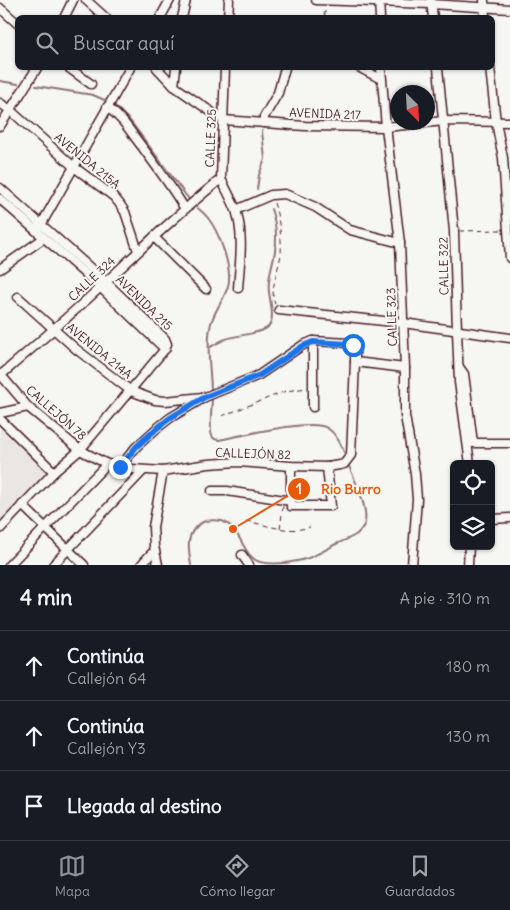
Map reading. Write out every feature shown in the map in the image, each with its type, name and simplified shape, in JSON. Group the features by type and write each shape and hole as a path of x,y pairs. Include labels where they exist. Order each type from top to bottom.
{"street":[{"path":"66,15 74,0"},
{"path":"86,0 103,15"},
{"path":"162,15 170,0"},
{"path":"183,15 186,0"},
{"path":"228,15 229,0"},
{"path":"316,0 484,4 510,9"},
{"path":"379,1 380,15"},
{"path":"431,2 433,15"},
{"path":"0,8 15,21"},
{"path":"0,126 36,70"},
{"path":"72,70 91,84"},
{"path":"38,227 129,70"},
{"path":"159,70 174,86 223,120"},
{"path":"174,86 176,70"},
{"name":"CALLE 325","path":"197,199 221,179 225,70"},
{"path":"264,123 264,117 278,92 284,70"},
{"path":"364,70 381,80"},
{"name":"CALLE 323","path":"381,70 400,243 405,416 418,499 412,565"},
{"name":"CALLE 322","path":"438,70 454,231 458,367 469,460"},
{"path":"490,70 496,122 506,160 510,258"},
{"name":"AVENIDA 215A","path":"0,103 74,167 113,196 125,212 138,251"},
{"path":"107,106 131,130 187,207"},
{"name":"AVENIDA 217","path":"223,120 306,126 386,127 444,121 510,122"},
{"path":"221,179 236,210 240,229 238,288"},
{"name":"AVENIDA 215","path":"0,188 38,227 165,339 166,349 130,391"},
{"path":"236,210 272,195 286,194 315,207 350,230 400,243"},
{"name":"CALLE 324","path":"1,375 197,199"},
{"name":"AVENIDA 215","path":"0,200 38,227 44,238 103,285"},
{"path":"0,269 44,238"},
{"path":"154,238 206,289"},
{"name":"AVENIDA 214A","path":"18,298 130,391 155,400 166,401 205,397"},
{"path":"278,310 403,323 510,338"},
{"path":"120,467 136,447 170,418 205,397 260,375 303,346 313,342 353,345 355,349 355,362 405,368"},
{"path":"313,342 313,407"},
{"name":"CALLEJÓN 82","path":"162,472 229,462 292,466 344,464 351,455 355,362"},
{"path":"458,367 464,374 473,443 510,443"},
{"name":"CALLEJÓN 78","path":"1,375 28,407 80,450 107,464 143,471 162,472"},
{"path":"0,529 54,472 80,450 130,391"},
{"path":"0,413 28,407"},
{"path":"0,419 54,472"},
{"path":"9,565 107,464"},
{"path":"289,502 292,466"},
{"path":"212,491 331,506 327,466"},
{"path":"53,565 143,471"},
{"path":"158,565 152,534 162,472"},
{"path":"22,505 84,565"},
{"path":"495,519 510,518"},
{"path":"468,565 469,550"},
{"path":"141,565 151,554"},
{"path":"242,555 249,565"}],"path":[{"path":"272,195 279,220 281,252 273,299 278,310"},
{"path":"454,231 508,230"},
{"path":"222,416 286,391 313,387"},
{"path":"280,529 289,502"},
{"path":"246,521 280,529 302,530 310,527"}],"shaded area":[{"path":"0,428 48,474 0,522"}],"waterway":[{"path":"0,81 18,84"},
{"path":"36,86 93,95 109,102"},
{"path":"113,104 131,122 191,202"},
{"path":"257,189 259,175 265,159 262,131"},
{"path":"194,205 212,224 224,251 229,270 228,286 213,317 210,328 211,393"},
{"path":"209,348 226,339 266,329 271,323 269,282 276,240 275,224 271,209"},
{"path":"212,398 211,429 212,436 215,439 219,440 291,426 319,425 327,428 334,434 346,457"},
{"path":"191,565 189,540 193,530 208,520 222,521 229,525 254,559 270,563 286,563 306,559 357,534 362,529 365,516 360,493 348,464"}],"place":[{"name":"Rio Burro","path":"233,529"}],"route":[{"path":"120,467 145,438 170,418 205,397 260,375 303,346 313,342 353,345"}]}
